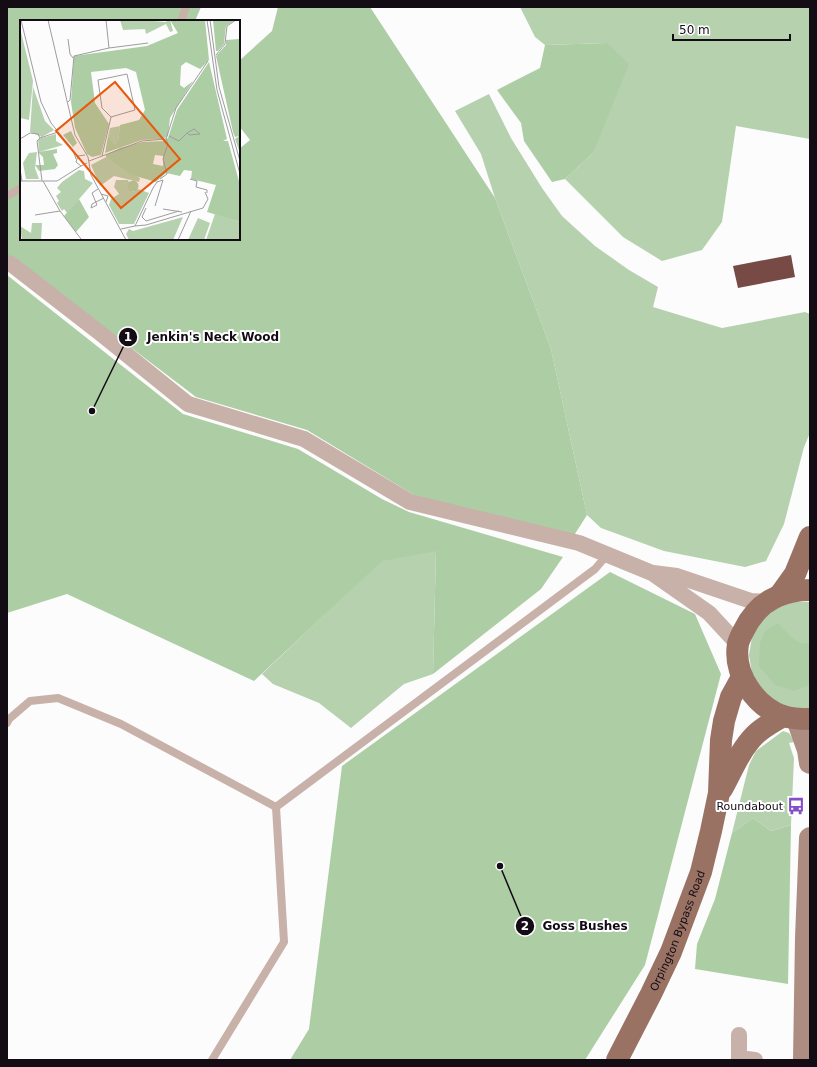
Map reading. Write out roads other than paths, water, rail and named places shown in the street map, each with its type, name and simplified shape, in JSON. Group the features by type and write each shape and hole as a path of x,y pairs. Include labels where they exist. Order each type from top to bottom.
{"main road":[{"path":"797,718 769,709 758,700 742,677 737,654 738,642 748,622 757,610 773,598 795,574 810,537"},
{"path":"773,598 791,591 810,590"},
{"name":"Orpington Bypass Road","path":"617,1060 671,952 700,872 719,794 721,740 724,721 731,697 742,677"},
{"name":"Orpington Bypass Road","path":"719,794 749,741 763,729 797,718"}],"street":[{"path":"7,263 11,264 100,333 188,404 304,439 410,502 579,543 652,573 709,613 734,640 738,642"},
{"path":"652,573 677,576 751,601 773,598"},
{"path":"797,718 808,750 810,763"},
{"path":"806,1052 806,938 810,838"},
{"path":"739,1035 744,1059"}],"lane":[{"path":"181,20 186,7"},
{"path":"7,196 20,189"},
{"path":"276,807 595,569 607,555"},
{"path":"7,723 9,719 30,701 58,698 121,724 276,807"},
{"path":"212,1060 284,942 276,807"}],"place":[{"name":"Jenkin's Neck Wood","path":"92,411"},
{"name":"Roundabout","path":"796,806"},
{"name":"Goss Bushes","path":"500,866"}]}
